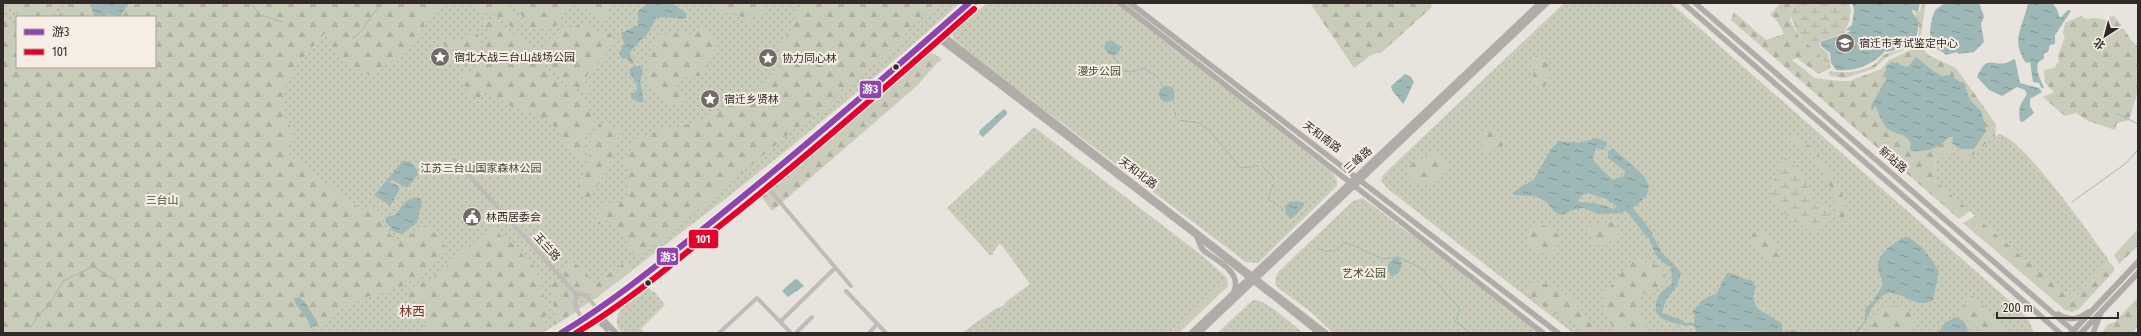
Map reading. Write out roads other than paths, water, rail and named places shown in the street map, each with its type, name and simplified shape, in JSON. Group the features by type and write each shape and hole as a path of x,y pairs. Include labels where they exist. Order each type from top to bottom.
{"main road":[{"path":"2074,332 2138,262"},
{"path":"2081,333 2138,273"}],"street":[{"path":"937,34 969,3"},
{"path":"570,333 764,184 937,34 975,3"},
{"name":"天和南路","path":"1120,3 1543,333"},
{"name":"天和南路","path":"1130,3 1358,177 1558,333"},
{"name":"三峰路","path":"1199,333 1253,278 1540,3"},
{"name":"三峰路","path":"1358,177 1547,3"},
{"name":"新站路","path":"1683,3 2060,333"},
{"name":"新站路","path":"1696,3 2074,332"},
{"name":"天和北路","path":"937,34 1197,237 1253,278 1319,333"},
{"name":"天和北路","path":"937,34 1326,333"},
{"name":"玉兰路","path":"454,159 576,294 586,295 596,314 611,333"},
{"path":"764,184 851,286"},
{"path":"1197,237 1204,251 1235,275 1237,284 1234,292"},
{"path":"780,322 835,268"},
{"name":"三峰路","path":"1191,333 1234,292 1253,278"},
{"path":"846,291 886,333"},
{"path":"576,294 575,307 583,320"},
{"path":"719,333 757,298 791,333"},
{"path":"2044,305 2070,319 2078,318 2097,306"},
{"path":"2093,333 2102,311"},
{"path":"2036,312 2052,333"},
{"path":"561,333 596,314"},
{"name":"玉兰路","path":"596,314 616,333"},
{"path":"796,333 812,317"},
{"path":"869,333 877,324"}],"water":[{"path":"92,3 129,3 121,16 103,13 101,15 102,16 94,16 92,11"},
{"path":"648,3 672,3 686,13 686,18 656,18 649,32 629,53 634,63 631,64 627,58 622,59 619,54 624,43 621,33 638,25 638,11"},
{"path":"1852,3 1920,3 1918,11 1912,10 1918,21 1918,28 1915,38 1896,50 1888,52 1885,51 1869,64 1857,69 1836,70 1831,63 1830,53 1821,46 1820,42 1852,31 1845,30 1852,25 1854,10"},
{"path":"1945,3 1979,3 1984,16 1981,24 1984,42 1974,52 1958,54 1957,52 1946,55 1934,47 1930,34 1932,19 1935,10"},
{"path":"2028,3 2052,3 2057,9 2060,18 2068,10 2071,11 2055,35 2055,44 2050,45 2048,52 2044,53 2044,58 2038,64 2038,74 2044,87 2042,89 2039,83 2033,82 2030,62 2026,63 2021,55 2019,47 2019,33"},
{"path":"1110,40 1122,47 1116,55 1109,54 1104,48 1105,44"},
{"path":"1916,57 1933,71 1942,76 1949,75 1964,84 1970,100 1981,111 1986,131 1974,149 1960,149 1952,143 1953,138 1951,135 1938,146 1929,150 1912,151 1910,149 1911,143 1909,139 1903,135 1891,131 1885,126 1875,105 1872,111 1871,106 1886,79 1886,66 1892,62 1906,67 1909,66"},
{"path":"2015,59 2020,83 2039,88 2042,92 2030,99 2030,106 2034,113 2023,122 2020,121 2019,109 2027,94 2025,90 2017,87 2002,96 1989,90 1977,77 1987,63 1990,62 2001,64"},
{"path":"640,66 643,70 640,81 644,102 638,102 631,98 631,93 636,92 637,85 629,72 632,67"},
{"path":"1405,74 1410,76 1414,82 1403,104 1392,90 1391,86"},
{"path":"1167,86 1173,88 1175,94 1173,100 1167,102 1161,100 1159,94 1161,88"},
{"path":"1004,109 1007,114 983,137 979,134 980,130"},
{"path":"1596,138 1607,142 1607,145 1603,150 1596,148 1593,159 1599,167 1613,180 1624,176 1625,171 1608,158 1608,152 1613,148 1644,176 1649,186 1647,195 1636,206 1621,213 1598,214 1584,208 1576,209 1562,215 1558,214 1540,198 1515,195 1512,193 1534,179 1550,151 1559,141 1580,143","holes":["1587,193 1606,199 1617,206 1614,209 1595,203 1577,202 1582,195"]},
{"path":"403,161 409,162 413,165 418,175 407,188 392,180 388,182 396,184 400,189 390,206 374,195"},
{"path":"417,197 420,198 422,203 417,222 403,234 394,232 386,222 386,217 395,215 404,203"},
{"path":"1298,201 1304,203 1304,206 1291,219 1286,214 1285,206 1289,202"},
{"path":"1650,233 1661,251 1681,273 1677,286 1666,300 1662,313 1682,320 1685,323 1694,323 1695,315 1692,313 1705,299 1716,294 1727,273 1730,273 1751,280 1756,287 1753,298 1757,308 1781,323 1783,332 1792,330 1804,333 1741,331 1697,333 1694,325 1679,324 1662,318 1656,312 1656,303 1659,295 1672,284 1671,267 1661,261 1655,254 1648,235"},
{"path":"1907,236 1924,249 1939,271 1933,300 1927,303 1921,303 1915,302 1898,294 1886,293 1876,302 1861,328 1857,333 1854,333 1865,320 1865,309 1874,300 1883,284 1878,268 1880,257 1892,244"},
{"path":"1395,257 1398,257 1402,264 1399,272 1392,277 1388,272 1388,265"},
{"path":"795,279 804,286 788,297 782,291"},
{"path":"298,297 305,302 318,323 316,326 310,328 306,316 298,307 294,299"},
{"path":"1955,317 1965,323 1968,333 1938,333 1945,323"}],"waterway":[{"path":"251,3 260,15 283,22"},
{"path":"353,38 362,30 379,7 384,3"},
{"path":"1113,55 1123,71 1132,72 1144,68 1158,78"},
{"path":"1160,82 1162,86"},
{"path":"1173,100 1174,104"},
{"path":"1175,112 1176,117"},
{"path":"2116,113 2138,124"},
{"path":"1179,120 1199,123 1209,130 1242,168 1259,166"},
{"path":"2072,202 2125,164 2138,150"},
{"path":"1263,167 1271,174 1274,180"},
{"path":"1273,184 1268,199 1277,205"},
{"path":"1280,207 1284,210"},
{"path":"1630,210 1649,234"},
{"path":"1318,248 1324,251 1334,251 1344,243 1348,243 1383,259 1398,257 1423,269 1458,306 1460,311 1455,321 1470,333"},
{"path":"30,328 40,313 49,306 63,281 92,267 114,280"}],"place":[{"name":"宿迁市考试鉴定中心","path":"1845,43"},
{"name":"宿北大战三台山战场公园","path":"440,57"},
{"name":"协力同心林","path":"768,58"},
{"name":"宿迁乡贤林","path":"710,99"},
{"name":"林西居委会","path":"472,217"}],"district":[{"name":"林西","path":"412,311"}],"park label":[{"name":"漫步公园","path":"1099,71"},
{"name":"江苏三台山国家森林公园","path":"481,168"},
{"name":"三台山","path":"162,200"},
{"name":"艺术公园","path":"1364,273"}]}
